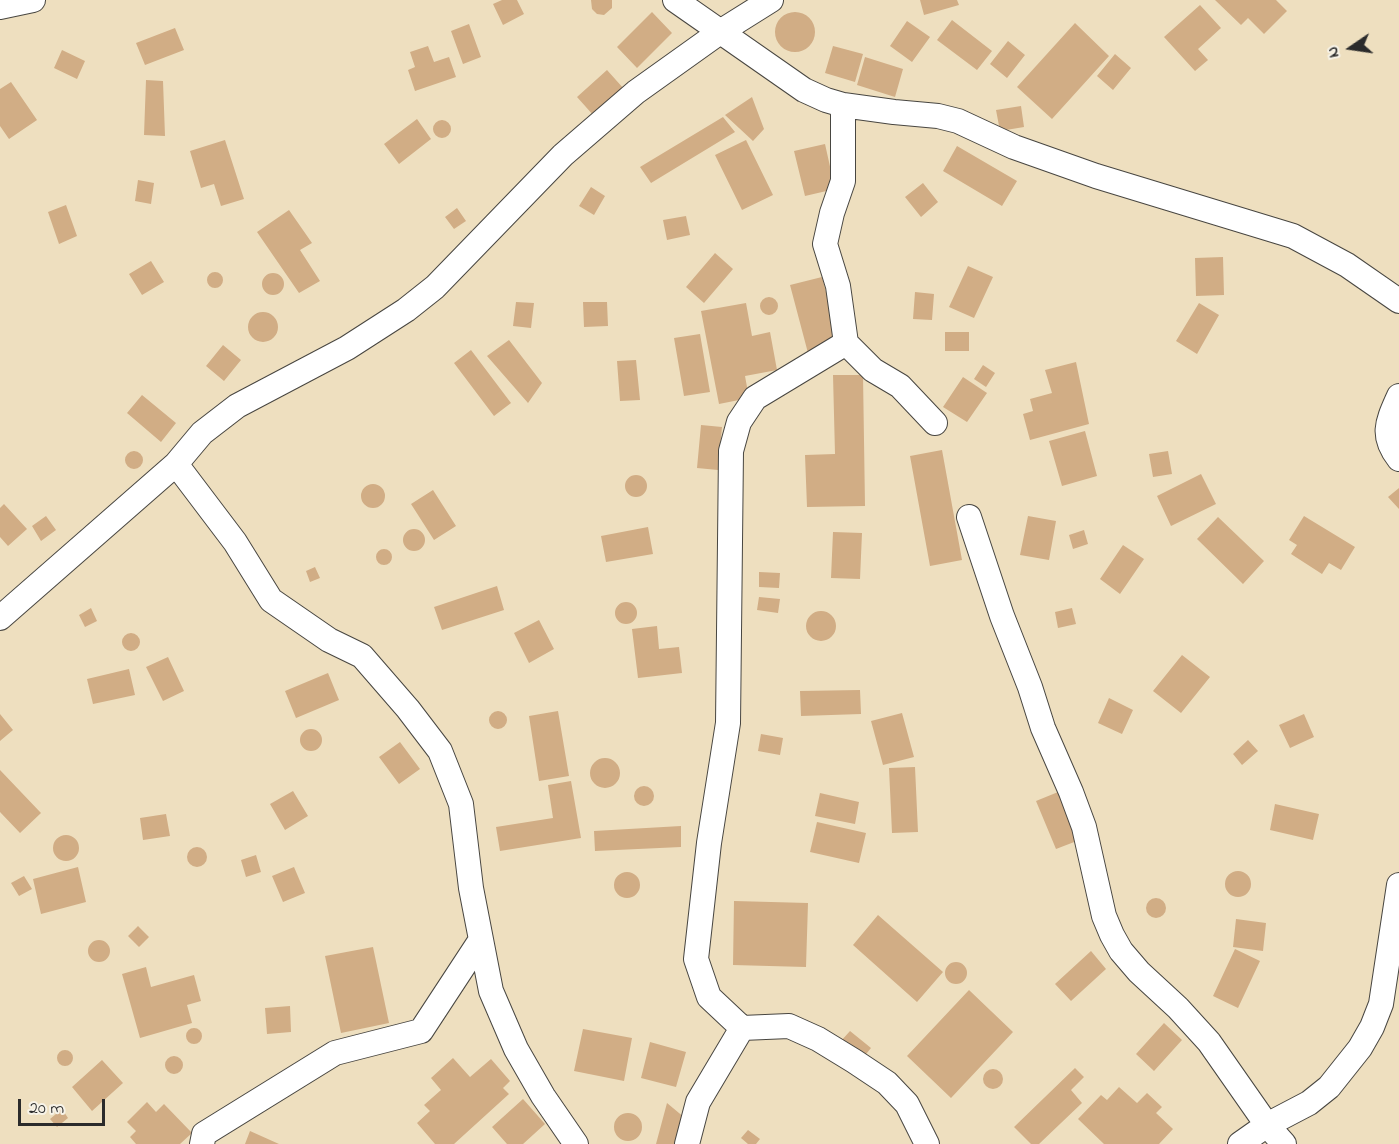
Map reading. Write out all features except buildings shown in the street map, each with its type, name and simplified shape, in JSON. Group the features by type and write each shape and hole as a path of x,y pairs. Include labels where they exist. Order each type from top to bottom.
{"street":[{"path":"0,6 33,0"},
{"path":"675,0 804,90 826,100 843,105 938,116 958,121 1014,147 1096,176 1293,236 1347,265 1399,301"},
{"path":"0,618 176,464 201,433 237,406 347,348 406,310 435,287 563,155 636,92 720,32 771,0"},
{"path":"843,105 843,181 825,244 838,286 846,343 873,370 900,386 935,423"},
{"path":"846,343 755,398 739,422 731,451 728,723 709,843 696,959 709,997 742,1028 789,1026 818,1039 854,1061 887,1083 908,1104 927,1144"},
{"path":"1399,396 1388,421 1387,435 1391,448 1399,459"},
{"path":"176,464 234,542 272,600 329,640 362,656 408,709 440,751 461,804 471,888 491,991 516,1049 543,1096 576,1144"},
{"path":"969,517 1043,728 1084,827 1104,916 1112,935 1121,951 1139,972 1179,1008 1209,1042 1267,1125 1284,1144"},
{"path":"1240,1144 1267,1125 1309,1103 1329,1087 1350,1062 1372,1027 1381,1004 1386,980 1399,885"},
{"path":"202,1144 204,1134 335,1053 421,1031 480,941"},
{"path":"687,1144 698,1102 742,1028"}]}
